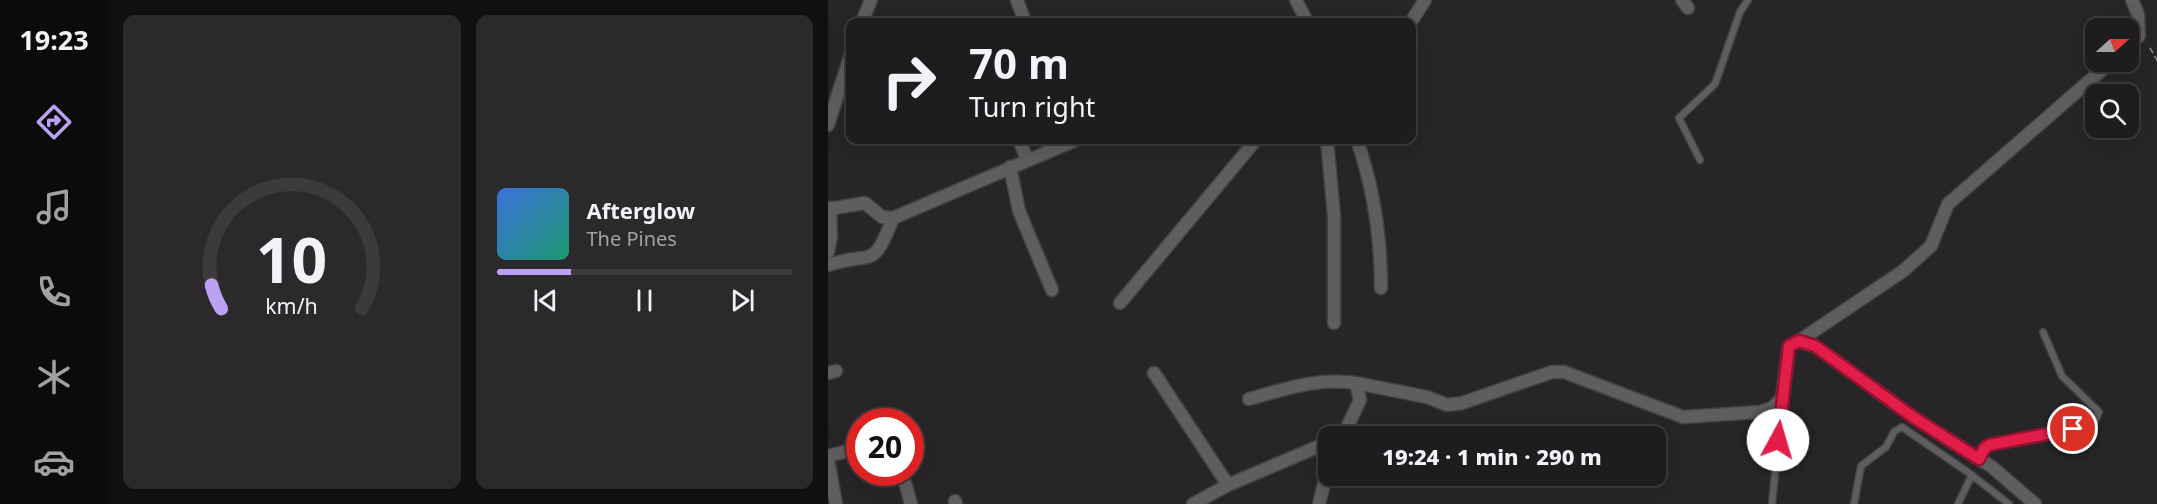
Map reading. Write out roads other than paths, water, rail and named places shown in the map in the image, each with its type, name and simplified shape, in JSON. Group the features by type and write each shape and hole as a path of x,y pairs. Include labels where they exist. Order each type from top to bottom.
{"street":[{"path":"864,18 871,0"},
{"path":"1017,0 1024,18"},
{"path":"1296,0 1305,18"},
{"path":"1414,18 1425,0"},
{"path":"2132,0 2138,18"},
{"path":"828,125 846,69"},
{"path":"1249,399 1305,384 1336,380 1427,398 1447,405 1462,403 1552,372 1564,372 1683,417 1760,412 1772,408 1782,398 1789,346 1903,271 1931,246 1948,204 2100,72"},
{"path":"1021,144 1027,159"},
{"path":"828,252 831,237 829,209 865,203 882,217 893,218 1066,144"},
{"path":"1120,303 1253,144"},
{"path":"1327,144 1334,216 1334,323"},
{"path":"1358,144 1372,192 1375,222 1381,238 1381,288"},
{"path":"1010,167 1019,211 1052,290"},
{"path":"828,266 846,259 869,258 877,254 893,218"},
{"path":"1799,341 1815,346 1913,417 1979,459 2035,504"},
{"path":"1154,373 1228,485"},
{"path":"1348,426 1360,400 1356,383"},
{"path":"1193,504 1228,485 1318,447"},
{"path":"836,504 828,457 846,452"},
{"path":"906,486 911,504"},
{"path":"1319,504 1324,486"}],"lane":[{"path":"1700,160 1679,118 1715,84 1740,12 1748,0"},
{"path":"1979,459 1989,445 2093,426 2098,418 2099,412 2062,376 2043,332"},
{"path":"1772,504 1782,398"},
{"path":"1854,504 1861,466 1886,447 1894,432 1902,427 1972,475 2008,504"},
{"path":"1958,504 1972,475"}]}
